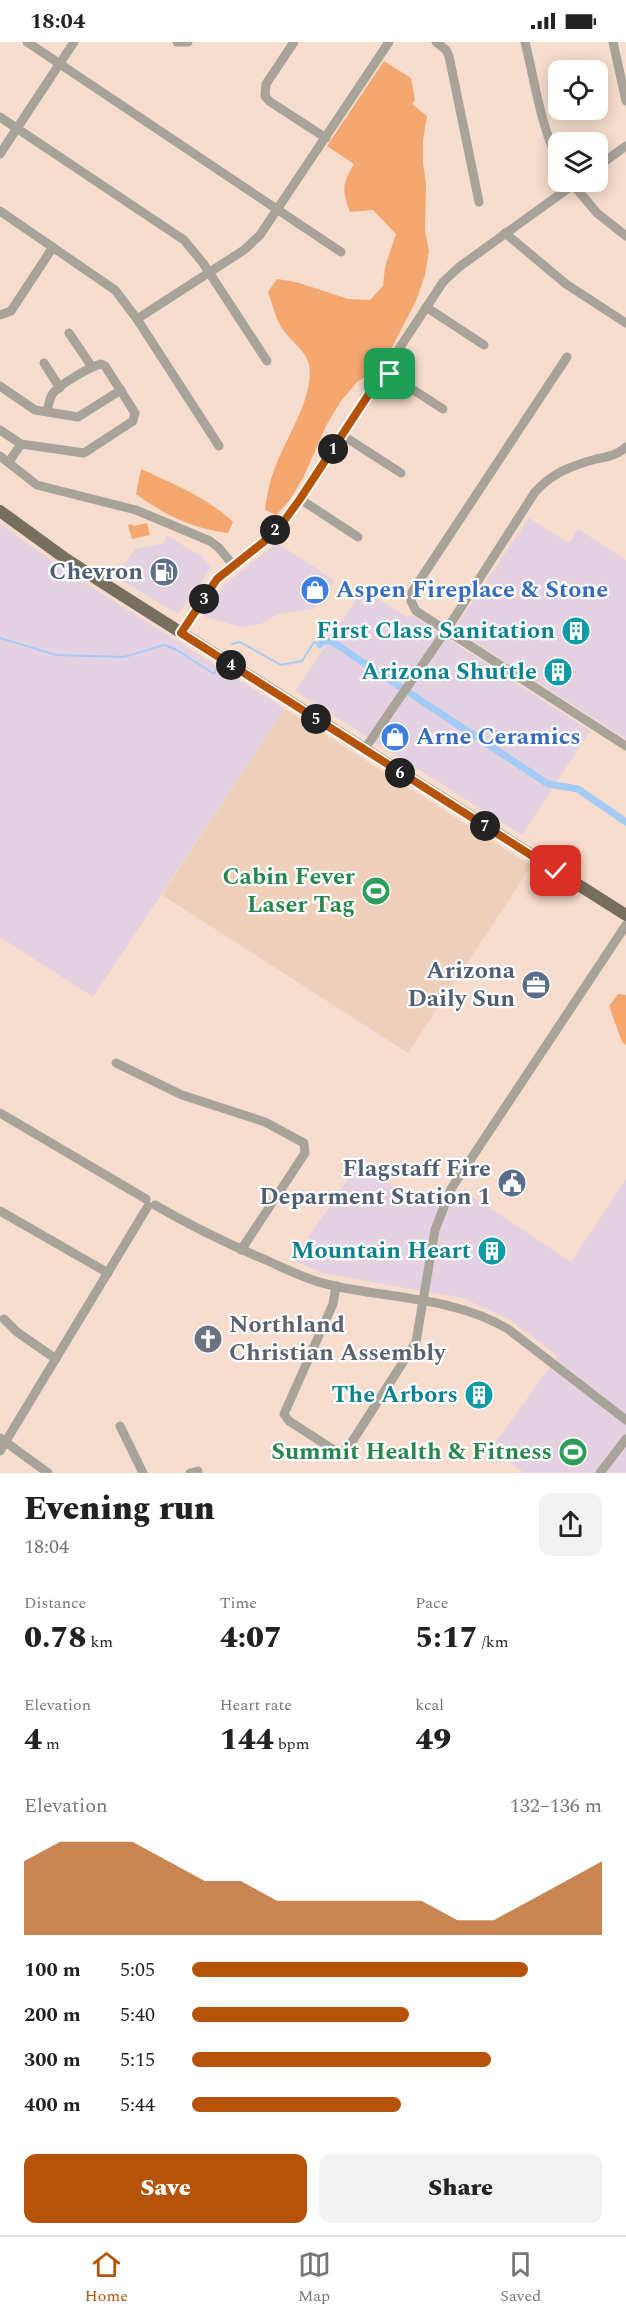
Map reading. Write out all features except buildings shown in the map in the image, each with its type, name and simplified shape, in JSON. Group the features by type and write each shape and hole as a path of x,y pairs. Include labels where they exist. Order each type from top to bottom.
{"main road":[{"path":"0,511 66,559 626,915"}],"street":[{"path":"27,42 341,252"},
{"path":"0,154 74,42"},
{"path":"177,42 188,42"},
{"path":"294,42 266,84 265,96 269,101 326,138"},
{"path":"137,319 252,244 278,209 389,42"},
{"path":"436,42 446,50 449,56 479,202"},
{"path":"525,42 548,139"},
{"path":"613,42 626,101"},
{"path":"0,117 184,240 267,361"},
{"path":"608,159 626,146"},
{"path":"181,633 217,579 272,534 300,499 443,282 451,273 562,192"},
{"path":"581,192 597,213 626,236"},
{"path":"0,212 115,290 137,319 219,446"},
{"path":"506,233 566,284 626,323"},
{"path":"0,315 11,311 53,247"},
{"path":"426,307 484,345"},
{"path":"69,333 92,367"},
{"path":"567,357 412,592 411,601 416,610 446,631 626,746"},
{"path":"44,363 60,388"},
{"path":"0,430 21,444 84,453 133,421 135,417 135,412 105,366 98,364 51,396 47,411"},
{"path":"384,371 442,409"},
{"path":"0,386 35,410 78,417 121,390"},
{"path":"342,435 401,473"},
{"path":"9,462 21,444"},
{"path":"364,750 446,631 526,504 544,482 563,470 611,456 626,447"},
{"path":"0,456 37,485 136,510 210,541 233,565"},
{"path":"300,499 358,537"},
{"path":"336,1286 333,1304 284,1414 289,1421 338,1452 342,1452 348,1448 412,1351 418,1333 435,1230 451,1189 626,925"},
{"path":"116,1063 182,1095 265,1122 304,1143 305,1153 241,1250"},
{"path":"0,1113 200,1231 303,1277 336,1286 469,1310 498,1323 626,1420"},
{"path":"0,1451 3,1440 56,1359 150,1203"},
{"path":"0,1211 108,1273"},
{"path":"4,1318 17,1332 56,1359"},
{"path":"120,1426 144,1473"},
{"path":"600,1473 626,1438"},
{"path":"3,1440 48,1473"}],"shaded area":[{"path":"384,61 411,78 415,100 412,104 427,116 423,140 423,163 426,184 425,230 429,251 425,275 416,301 390,351 375,371 357,382 341,401 327,424 303,478 289,501 276,515 265,510 269,487 276,465 299,416 310,376 307,359 281,327 268,292 277,279 296,282 348,299 370,300 383,286 385,267 396,234 373,210 350,212 344,188 354,164 327,146"},
{"path":"141,469 189,492 223,513 233,522 228,533 180,520 136,494"},
{"path":"529,518 569,543 578,529 626,560 626,739 454,629"},
{"path":"147,523 150,535 132,539 128,525"},
{"path":"0,524 77,578 285,709 93,997 0,937"},
{"name":"Chevron","path":"167,535 198,553 212,567 178,614 116,577 135,549 164,543"},
{"path":"277,543 334,580 314,609 278,614 261,624 240,627 203,616 224,585"},
{"path":"363,589 408,618 410,614 590,731 522,835 295,691"},
{"path":"285,709 531,866 408,1053 162,895"},
{"path":"618,994 626,995 626,1045 622,1042 609,1006"},
{"path":"358,1164 426,1208 438,1189 475,1198 571,1262 626,1179 626,1473 524,1473 491,1448 558,1356 507,1318 462,1298 322,1273 293,1260"}],"waterway":[{"path":"0,638 56,655 124,657 164,645 177,650 214,674 216,670"},
{"path":"320,645 323,641 331,641 399,686"},
{"path":"232,644 240,642 281,665 302,661 314,642 320,645"},
{"path":"411,694 548,784 578,789 626,822"}],"place":[{"name":"Chevron","path":"164,572"},
{"name":"Aspen Fireplace & Stone","path":"315,590"},
{"name":"First Class Sanitation","path":"576,631"},
{"name":"Arizona Shuttle","path":"558,672"},
{"name":"Arne Ceramics","path":"395,737"},
{"name":"Cabin Fever Laser Tag","path":"376,891"},
{"name":"Arizona Daily Sun","path":"536,985"},
{"name":"Flagstaff Fire Deparment Station 1","path":"512,1183"},
{"name":"Mountain Heart","path":"492,1251"},
{"name":"Northland Christian Assembly","path":"208,1339"},
{"name":"The Arbors","path":"479,1395"},
{"name":"Summit Health & Fitness","path":"573,1452"}],"route":[{"path":"390,374 384,371 284,521 266,540 217,579 181,633 556,871"}]}
